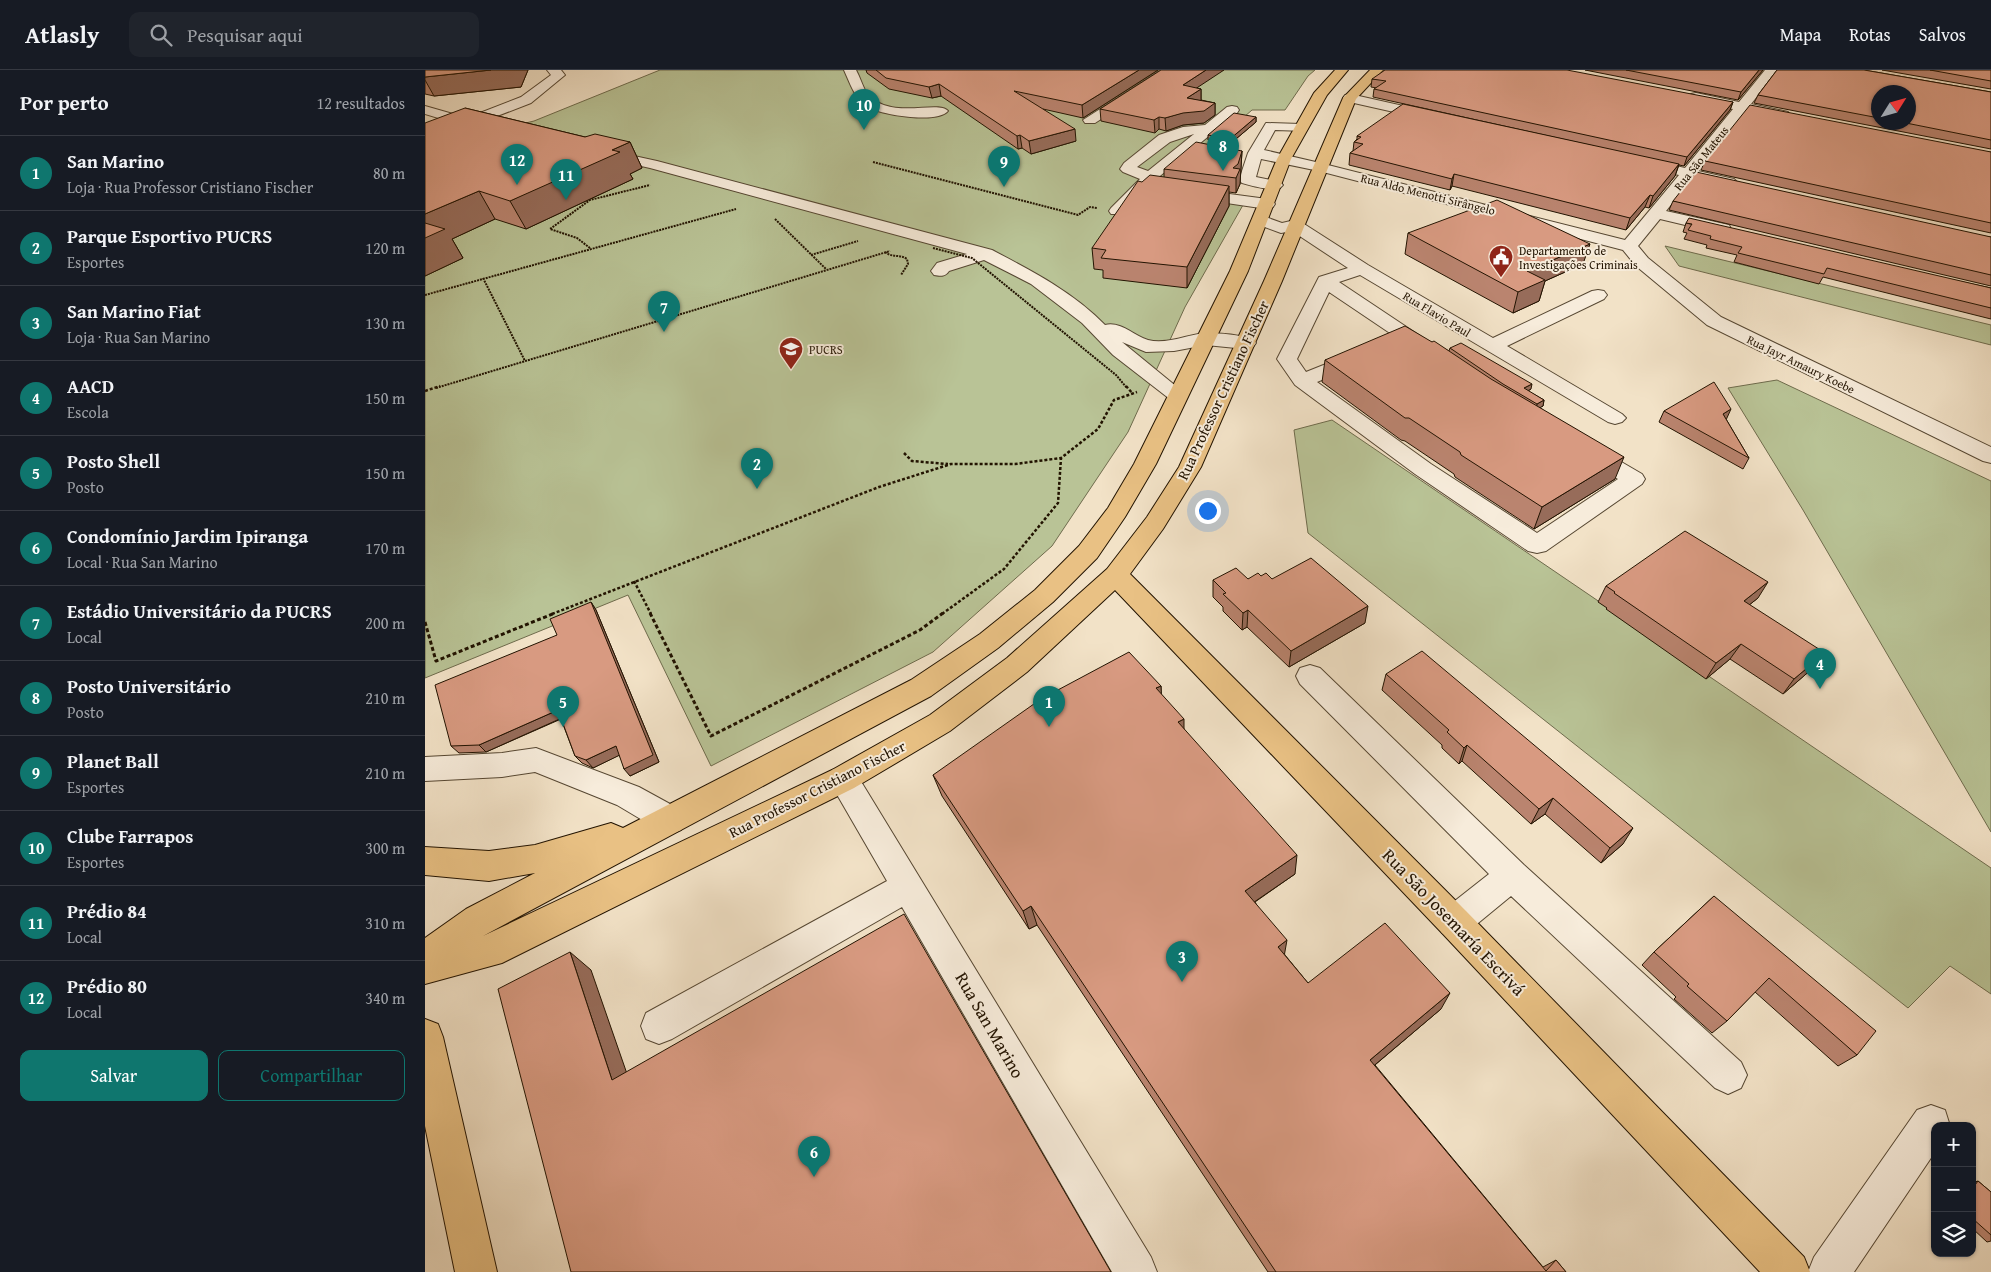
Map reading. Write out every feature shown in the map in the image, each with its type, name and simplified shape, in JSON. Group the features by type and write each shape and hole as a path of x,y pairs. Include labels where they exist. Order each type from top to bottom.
{"main road":[{"path":"1017,665 1089,552 1117,512 1145,464 1239,271 1284,160 1321,93 1342,70"},
{"name":"Rua Professor Cristiano Fischer","path":"425,967 490,951 843,779 940,723 1017,665 1116,575 1155,523 1190,467 1273,281 1350,98 1377,70"},
{"path":"425,959 478,920 921,688 989,641 1044,596 1089,552"},
{"name":"Rua São Josemaría Escrivá","path":"1116,575 1454,922 1789,1272"},
{"path":"425,862 489,866 535,859 670,820"},
{"path":"425,1037 477,1272"}],"street":[{"path":"425,140 526,100 559,76 553,70"},
{"path":"850,70 863,96 882,109 900,112 941,111"},
{"path":"1090,120 1170,70"},
{"name":"Rua São Mateus","path":"1629,246 1772,70"},
{"path":"1686,96 1800,118"},
{"path":"1350,98 1447,119"},
{"path":"425,110 497,130"},
{"path":"1117,211 1149,185 1232,110"},
{"path":"1275,185 1247,180 1255,154 1271,126 1301,128"},
{"path":"1149,185 1128,168 1129,166 1173,133 1209,129"},
{"path":"585,149 653,164 986,254 1037,280 1089,319 1120,352 1179,396"},
{"name":"Rua Aldo Menotti Sirângelo","path":"1255,154 1320,167 1629,246"},
{"path":"1621,158 1747,186"},
{"path":"1177,192 1263,212 1281,228 1295,225"},
{"path":"1656,213 1741,234"},
{"name":"Rua Flavio Paul","path":"1295,225 1362,269 1615,418"},
{"name":"Rua Jayr Amaury Koebe","path":"1629,246 1642,262 1714,321 1991,456"},
{"path":"940,270 943,267 986,254"},
{"path":"1362,269 1325,281 1287,359 1302,382 1423,469 1537,545 1634,479 1565,438"},
{"path":"1325,281 1392,343 1446,363"},
{"path":"1492,346 1598,295"},
{"path":"1089,319 1146,346 1174,345 1206,339 1245,343"},
{"path":"1302,382 1392,343"},
{"path":"1310,676 1512,875 1728,1075"},
{"path":"425,769 502,765 536,760 628,796 670,820"},
{"name":"Rua San Marino","path":"843,779 909,886 1136,1272"},
{"path":"1454,922 1512,875"},
{"path":"659,1026 909,886"},
{"path":"1829,1272 1931,1124"}],"path":[{"path":"873,162 1078,215 1090,207 1117,211"},
{"path":"591,248 577,238 550,229 589,200 652,185"},
{"path":"425,295 740,207"},
{"path":"772,215 826,270"},
{"path":"811,255 866,239"},
{"path":"425,391 891,250 886,246"},
{"path":"933,248 972,258 1116,375 1133,394"},
{"path":"885,252 890,256 903,256 907,259 908,264 901,275"},
{"path":"483,278 525,360"},
{"path":"904,453 912,460 951,464 1015,464 1061,458 1098,429 1114,400 1133,394 1160,381"},
{"path":"634,581 711,736 920,630 1004,570 1059,503 1061,458"},
{"path":"425,622 436,661 634,581 754,537 879,487 951,464"}],"green space":[{"name":"PUCRS","path":"660,70 1315,70 1308,76 1285,110 1252,110 1171,181 1247,198 1185,307 1128,432 1052,546 933,652 711,766 628,595 425,678 425,155 480,134 534,121"},
{"path":"1665,246 1991,325 1991,345 1679,266"},
{"path":"1777,380 1991,481 1991,832 1803,510 1728,388"},
{"path":"1332,420 1991,868 1991,994 1950,966 1908,1008 1308,533 1294,430"}],"building":[{"path":"425,70 491,70 425,77"},
{"path":"876,70 1139,70 1082,105 1014,91 1075,129 1029,141 1020,135 1017,136 939,84 929,87 886,78"},
{"path":"1161,70 1206,70 1183,85 1201,89 1187,98 1215,103 1204,111 1183,113 1165,118 1159,117 1154,120 1100,109"},
{"path":"1385,70 1567,70 1733,102 1687,157 1374,89 1386,81 1372,79"},
{"path":"1626,70 1759,70 1741,92"},
{"path":"1777,70 1864,70 1991,92 1991,140 1916,125 1916,85 1871,85 1871,116 1758,95"},
{"path":"1930,70 1991,70 1991,81"},
{"path":"1403,104 1679,164 1653,196 1650,195 1630,218 1454,174 1452,179 1350,153 1363,144 1354,142 1361,137 1357,136"},
{"path":"1750,105 1991,152 1991,223 1705,161"},
{"path":"465,108 585,137 595,134 630,142 612,150 620,152 510,201 479,191 425,214 425,123"},
{"path":"1234,113 1256,117 1230,139 1208,135"},
{"path":"1196,142 1242,151 1238,164 1233,168 1240,169 1236,178 1164,169"},
{"path":"1696,172 1991,237 1991,275 1673,201"},
{"path":"1150,175 1229,186 1187,267 1101,258 1106,250 1092,248 1138,181 1142,182"},
{"path":"1497,200 1590,244 1527,271 1545,280 1518,292 1408,233"},
{"path":"1689,218 1991,288 1991,308 1827,268 1824,274 1738,253 1742,247 1710,239 1711,236 1688,230 1692,224 1686,223"},
{"path":"425,223 445,229 425,238"},
{"path":"1405,326 1432,342 1434,341 1491,379 1624,457 1542,507 1461,455 1460,452 1409,418 1405,418 1325,360"},
{"path":"1461,343 1532,384 1524,388 1544,400 1537,404 1503,384 1450,348"},
{"path":"1714,382 1731,409 1723,414 1749,458 1664,411"},
{"path":"1685,531 1768,582 1744,601 1825,653 1794,679 1741,644 1716,663 1606,586"},
{"path":"1311,558 1368,606 1291,651 1248,610 1243,613 1223,594 1226,593 1213,580 1236,568 1248,579 1258,573 1261,576 1266,573 1272,579"},
{"path":"591,602 653,755 624,769 616,746 586,760 575,756 558,710 479,745 451,746 435,685 557,635 550,619"},
{"path":"1422,651 1633,828 1610,848 1553,798 1539,809 1467,745 1464,748 1447,732 1449,730 1386,674"},
{"path":"1129,652 1161,686 1156,688 1184,719 1178,722 1297,855 1245,891 1287,940 1278,947 1308,983 1385,923 1450,993 1370,1060 1546,1271 1556,1260 1566,1272 1276,1272 1031,906 1023,911 933,775 1041,699"},
{"path":"1714,896 1876,1031 1857,1055 1769,978 1727,1021 1687,986 1689,984 1654,952"},
{"path":"904,914 1111,1272 571,1272 498,989 570,952 612,1080"},
{"path":"1978,1181 1991,1192 1991,1235 1976,1222 1976,1184"}],"place":[{"name":"Clube Farrapos","path":"864,130"},
{"name":"Posto Universitário","path":"1223,171"},
{"name":"Prédio 80","path":"517,185"},
{"name":"Planet Ball","path":"1004,187"},
{"name":"Prédio 84","path":"566,200"},
{"name":"Departamento de Investigações Criminais","path":"1501,278"},
{"name":"Estádio Universitário da PUCRS","path":"664,332"},
{"name":"PUCRS","path":"791,370"},
{"name":"Parque Esportivo PUCRS","path":"757,489"},
{"name":"AACD","path":"1820,689"},
{"name":"Posto Shell","path":"563,727"},
{"name":"San Marino","path":"1049,727"},
{"name":"San Marino Fiat","path":"1182,982"},
{"name":"Condomínio Jardim Ipiranga","path":"814,1177"}]}
